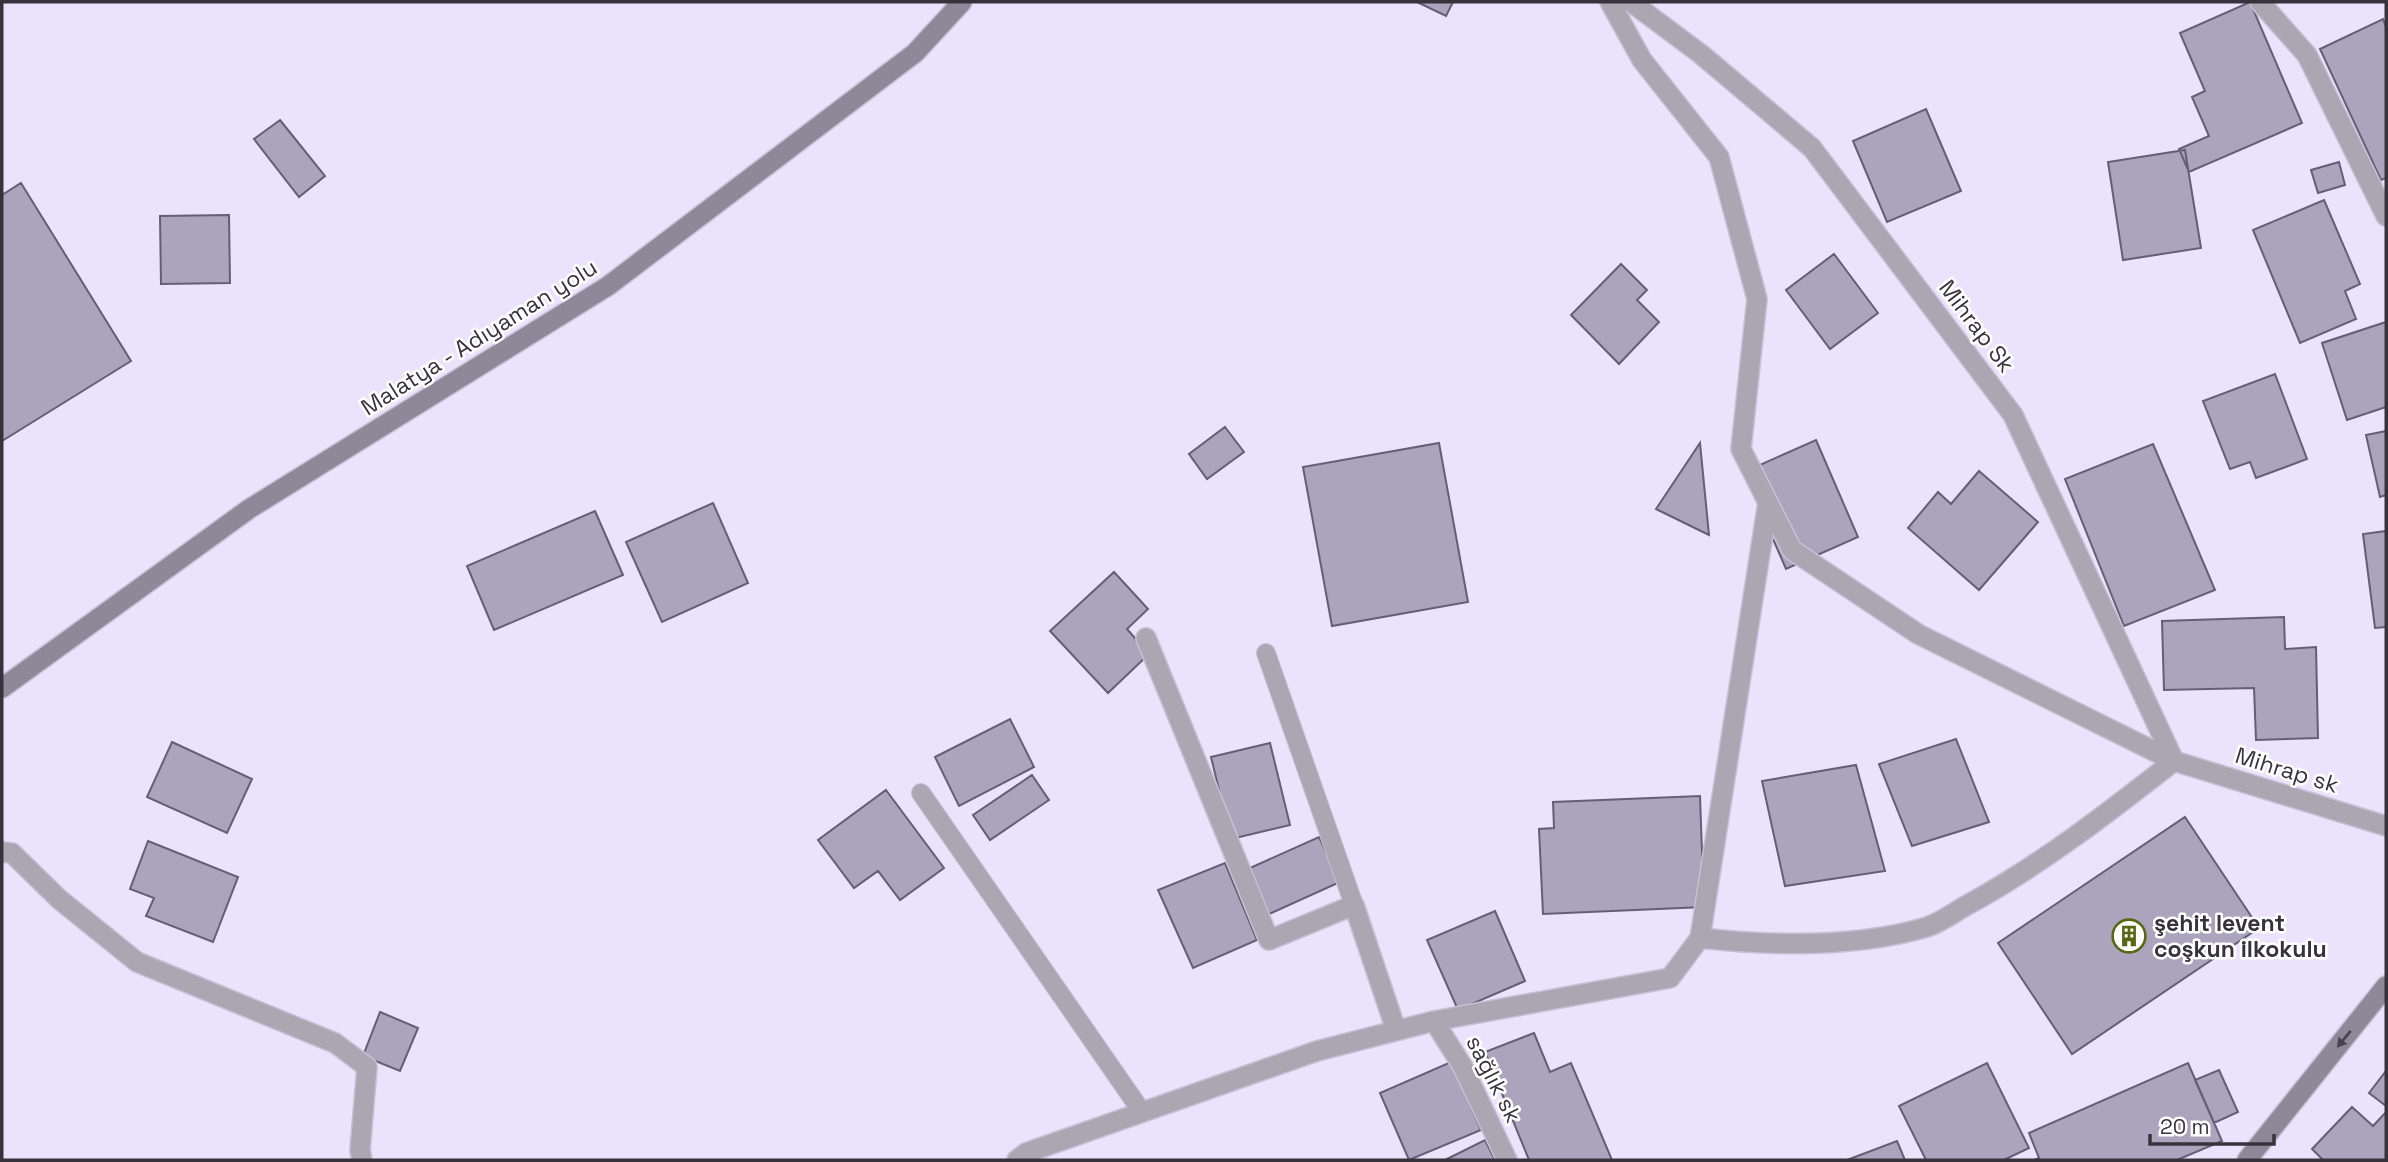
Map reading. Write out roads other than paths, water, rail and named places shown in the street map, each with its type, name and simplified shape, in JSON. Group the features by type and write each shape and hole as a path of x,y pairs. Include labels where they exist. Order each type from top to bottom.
{"main road":[{"name":"Malatya - Adıyaman yolu","path":"2,688 249,509 608,286 915,52 962,2"},
{"path":"2247,1160 2386,986"}],"street":[{"name":"Mihrap sk","path":"1610,2 1642,60 1719,156 1757,299 1741,449 1792,550 1918,634 2174,761 2386,826"},
{"name":"Mihrap Sk","path":"1632,2 1702,55 1812,148 2013,415 2174,761"},
{"path":"2260,2 2306,55 2386,216"},
{"path":"1017,1160 1026,1153 1317,1051 1434,1021 1670,978 1700,938 1768,502"},
{"path":"1146,638 1269,940 1354,905 1396,1030"},
{"path":"1700,938 1753,944 1810,942 1868,937 1929,926 1993,891 2116,807 2174,761"},
{"path":"2,852 12,853 60,900 137,962 335,1043 368,1067 360,1150 362,1160"},
{"name":"sağlık sk","path":"1434,1021 1463,1068 1507,1160"}],"lane":[{"path":"1266,653 1354,905"},
{"path":"921,793 1142,1112"}],"place":[{"name":"şehit levent coşkun ilkokulu","path":"2129,936"}]}
